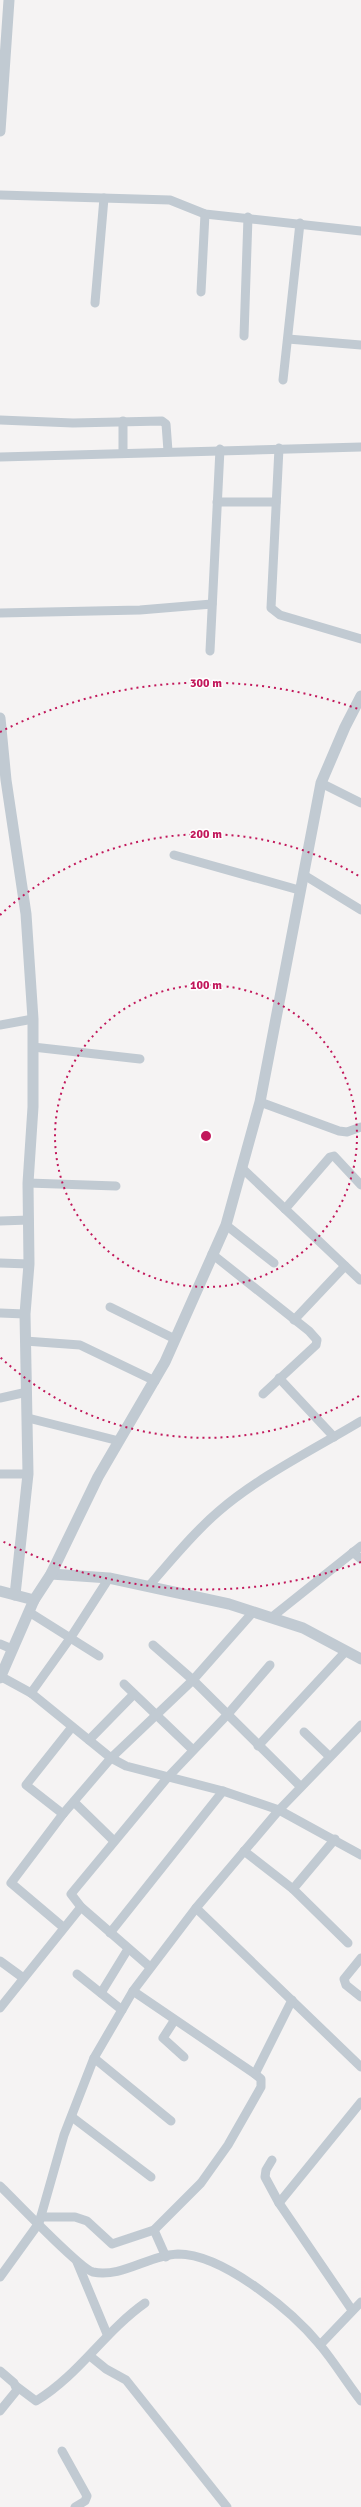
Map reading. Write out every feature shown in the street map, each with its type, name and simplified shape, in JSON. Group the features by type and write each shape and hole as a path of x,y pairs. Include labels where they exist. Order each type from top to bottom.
{"street":[{"path":"0,131 1,90 9,0"},
{"path":"0,195 170,200 205,214 248,217 361,231"},
{"path":"95,303 104,198"},
{"path":"200,292 205,214"},
{"path":"244,336 248,217"},
{"path":"283,380 300,223"},
{"path":"288,339 361,345"},
{"path":"0,420 164,422 168,451"},
{"path":"123,421 123,453"},
{"path":"0,457 220,449 361,447"},
{"path":"279,448 271,608 280,615 361,639"},
{"path":"210,651 220,449"},
{"path":"218,502 276,502"},
{"path":"0,613 140,610 212,604"},
{"path":"361,696 345,727 321,783 304,875 299,890 260,1102 226,1225 175,1340 155,1381 98,1477 51,1574 28,1612 0,1676 31,1693 111,1758 132,1768 223,1791 279,1810 335,1839 361,1855"},
{"path":"0,718 3,781 26,914 33,1019 33,1107 28,1183 29,1264 25,1314 28,1474 15,1595"},
{"path":"321,783 361,803"},
{"path":"174,855 299,890"},
{"path":"304,875 361,910"},
{"path":"0,1025 33,1019"},
{"path":"33,1047 140,1059"},
{"path":"260,1102 339,1131 347,1132 361,1126"},
{"path":"285,1208 330,1157 334,1156 339,1160 361,1185"},
{"path":"243,1168 360,1280"},
{"path":"28,1183 116,1186"},
{"path":"0,1221 29,1220"},
{"path":"226,1225 274,1263"},
{"path":"212,1254 309,1331 317,1340 316,1344 263,1394"},
{"path":"0,1263 29,1264"},
{"path":"294,1320 345,1266"},
{"path":"110,1307 175,1340"},
{"path":"0,1313 25,1314"},
{"path":"25,1341 80,1345 155,1381"},
{"path":"279,1378 334,1437"},
{"path":"0,1398 27,1392"},
{"path":"28,1418 119,1442"},
{"path":"148,1586 198,1530 220,1510 242,1494 361,1421"},
{"path":"0,1474 28,1474"},
{"path":"272,1618 357,1549 361,1559"},
{"path":"51,1574 109,1578 229,1604 303,1628 361,1659"},
{"path":"31,1693 71,1637 109,1578"},
{"path":"0,1591 34,1600"},
{"path":"28,1612 71,1637 99,1656"},
{"path":"63,1927 11,1884 63,1814 111,1758 156,1713 193,1680 253,1612"},
{"path":"0,1644 12,1649"},
{"path":"153,1645 193,1680 300,1786"},
{"path":"258,1746 346,1651"},
{"path":"150,1967 73,1900 71,1894 73,1889 168,1778 228,1714 270,1665"},
{"path":"124,1684 193,1750"},
{"path":"89,1740 134,1694"},
{"path":"0,2277 40,2220 72,2117 94,2058 133,1992 150,1967 196,1908 279,1810 300,1786 361,1725"},
{"path":"63,1814 26,1785 72,1727"},
{"path":"304,1732 329,1756"},
{"path":"110,1933 223,1791"},
{"path":"74,1802 114,1841"},
{"path":"292,1889 335,1839"},
{"path":"244,1852 292,1889 348,1943"},
{"path":"0,2008 22,1977 81,1907"},
{"path":"196,1908 361,2067"},
{"path":"101,1993 128,1949"},
{"path":"361,1958 344,1979 346,1985 361,1997"},
{"path":"0,1961 22,1977"},
{"path":"77,1974 122,2010"},
{"path":"40,2220 75,2217 87,2221 112,2244 154,2230 201,2183 228,2145 261,2087 261,2080 255,2074 133,1992"},
{"path":"255,2074 292,2000"},
{"path":"174,2021 163,2038 184,2057"},
{"path":"94,2058 171,2121"},
{"path":"279,2203 361,2102"},
{"path":"72,2117 151,2177"},
{"path":"272,2160 264,2177 279,2203 352,2310"},
{"path":"0,2186 40,2220 76,2262 107,2334"},
{"path":"154,2230 166,2257"},
{"path":"76,2262 92,2272 104,2272 121,2270 177,2254 199,2256 225,2268 245,2279 293,2318 320,2345 361,2401"},
{"path":"320,2345 361,2302"},
{"path":"0,2371 16,2386 36,2401 49,2393 90,2356 107,2334 145,2303"},
{"path":"90,2356 126,2380 227,2507"},
{"path":"0,2411 16,2393 16,2386"},
{"path":"62,2451 87,2496 85,2501 75,2507"}]}
